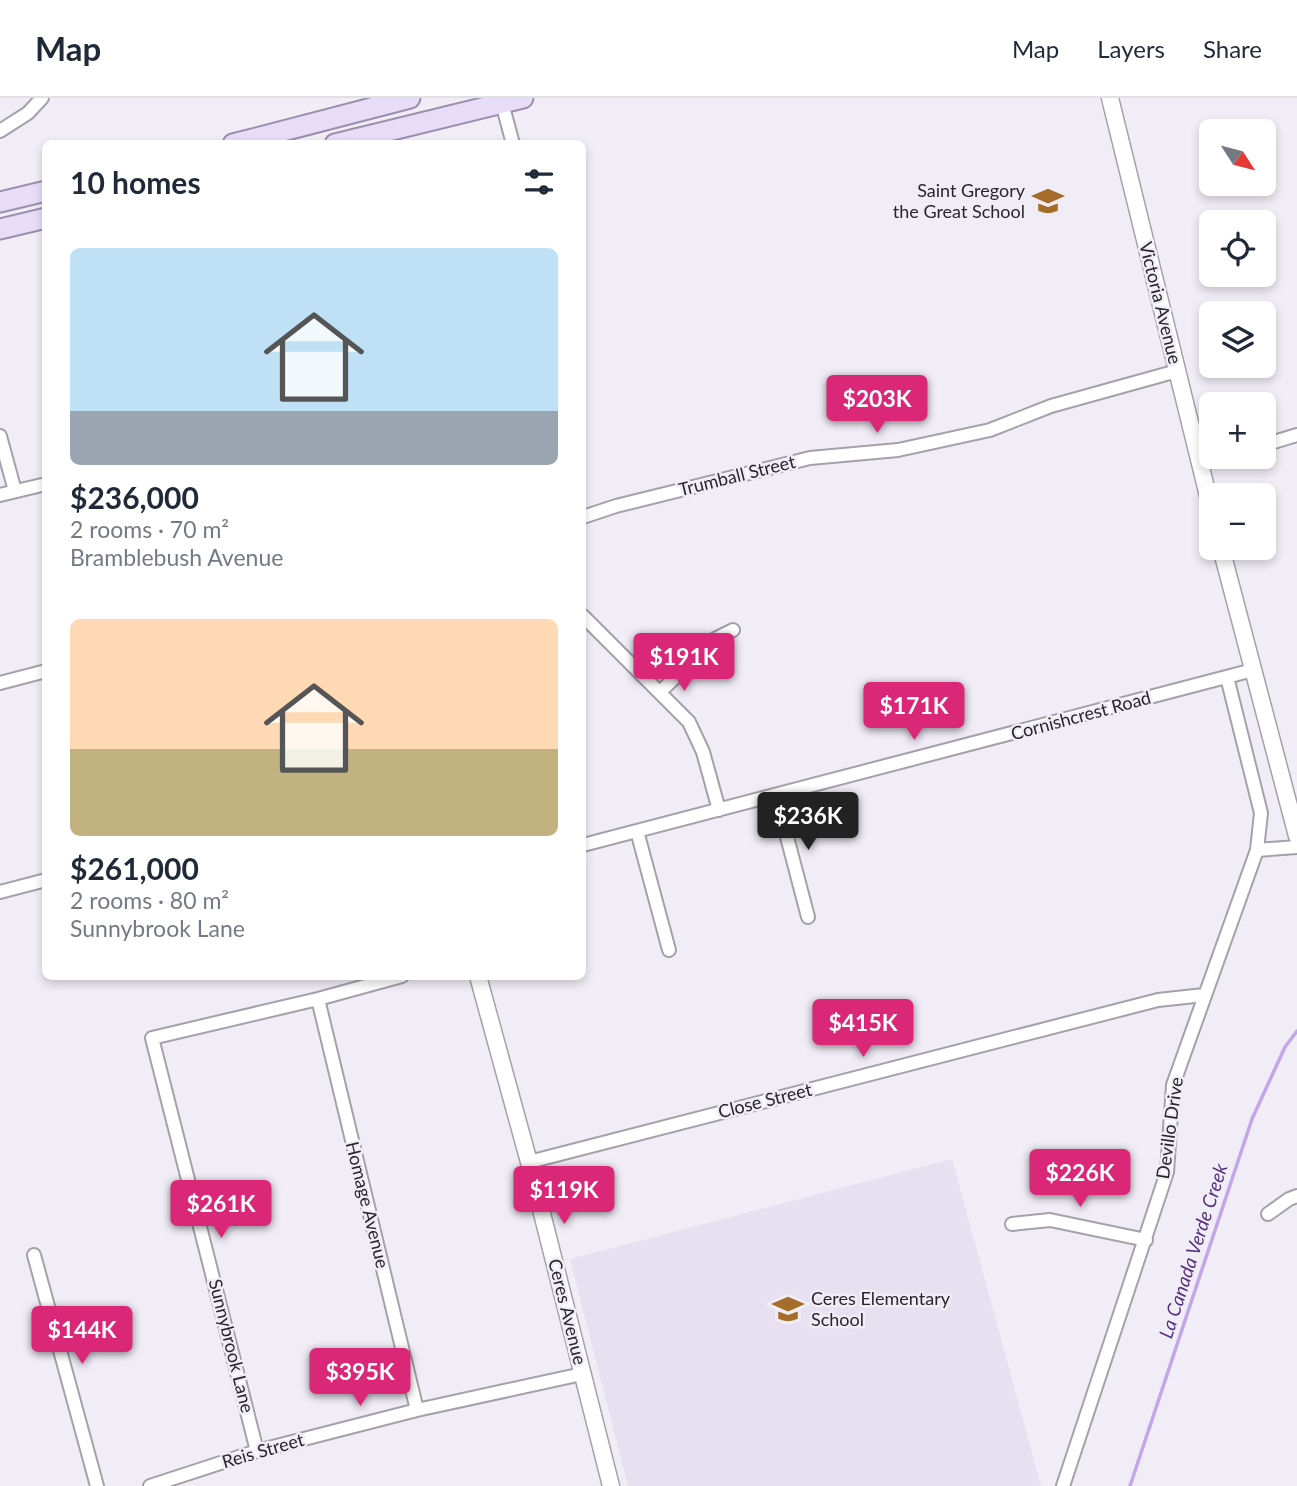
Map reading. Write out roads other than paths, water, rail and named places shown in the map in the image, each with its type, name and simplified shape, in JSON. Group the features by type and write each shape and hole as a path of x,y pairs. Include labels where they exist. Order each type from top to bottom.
{"main road":[{"path":"259,140 410,98"},
{"path":"351,140 523,98"},
{"path":"0,202 42,192"},
{"path":"0,229 42,219"}],"street":[{"path":"0,131 28,113 42,98"},
{"name":"Victoria Avenue","path":"1110,98 1199,464"},
{"path":"502,103 512,140"},
{"name":"Trumball Street","path":"586,516 615,506 810,458 898,450 990,430 1051,406 1177,371"},
{"path":"1276,441 1297,435"},
{"path":"0,436 15,491"},
{"path":"0,495 42,485"},
{"path":"1224,560 1297,836"},
{"path":"586,619 689,722 703,752 719,810"},
{"path":"660,692 715,639 733,631"},
{"name":"Cornishcrest Road","path":"586,844 1253,670"},
{"path":"0,682 42,672"},
{"path":"1227,677 1261,813 1257,850 1297,847"},
{"path":"776,795 808,917"},
{"path":"637,831 669,950"},
{"name":"Devillo Drive","path":"1063,1486 1167,1172 1173,1085 1257,850"},
{"path":"0,892 42,881"},
{"path":"318,999 387,980"},
{"name":"Ceres Avenue","path":"479,980 529,1162 611,1486"},
{"name":"Close Street","path":"529,1162 1158,1000 1204,995"},
{"name":"Sunnybrook Lane","path":"257,1451 152,1038 318,999"},
{"name":"Homage Avenue","path":"318,999 417,1410"},
{"path":"1268,1214 1297,1196"},
{"path":"1012,1224 1050,1220 1146,1240"},
{"path":"34,1255 97,1486"},
{"name":"Reis Street","path":"150,1486 257,1451 417,1410 582,1374"}],"waterway":[{"name":"La Canada Verde Creek","path":"1130,1486 1252,1119 1285,1047 1297,1031"}],"place":[{"name":"Saint Gregory the Great School","path":"1048,201"},
{"name":"Ceres Elementary School","path":"788,1309"}]}
